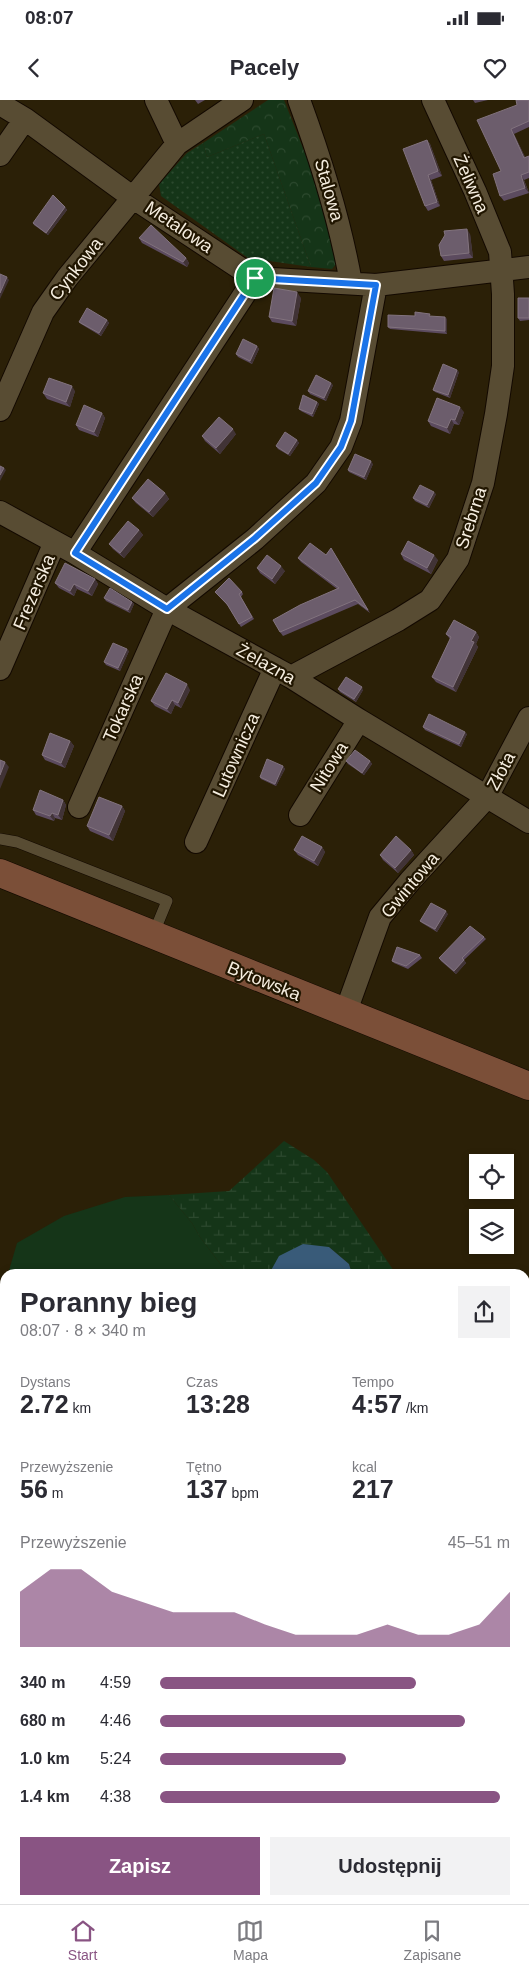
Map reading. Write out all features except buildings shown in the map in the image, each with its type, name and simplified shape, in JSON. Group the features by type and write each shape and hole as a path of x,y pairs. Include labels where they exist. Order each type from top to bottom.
{"main road":[{"name":"Bytowska","path":"0,874 345,1014 529,1086"}],"street":[{"path":"156,100 177,144"},
{"name":"Cynkowa","path":"0,410 43,312 67,278 177,144 242,100"},
{"name":"Stalowa","path":"299,100 319,154 344,241 351,283"},
{"name":"Żeliwna","path":"433,100 475,191 500,252 501,270"},
{"path":"0,155 10,109"},
{"name":"Metalowa","path":"10,109 132,197 255,278"},
{"path":"75,553 255,278 376,285 529,268"},
{"name":"Srebrna","path":"283,672 398,620 430,600 458,559 483,483 496,414 503,366 501,270"},
{"path":"167,609 255,538 316,483 341,447 351,421 376,285"},
{"name":"Żelazna","path":"0,512 75,553 167,609 283,672 529,822"},
{"name":"Frezerska","path":"0,669 55,542"},
{"name":"Tokarska","path":"80,807 167,609"},
{"name":"Lutownicza","path":"196,842 283,672"},
{"name":"Złota","path":"487,797 529,718"},
{"name":"Nitowa","path":"300,815 359,720"},
{"name":"Gwintowa","path":"345,1014 380,917 410,881 487,797"}],"lane":[{"path":"0,839 17,842 167,901 153,935"}],"green space":[{"path":"268,100 284,100 314,176 337,263 332,269 311,267 264,134 207,157 203,143"},
{"path":"264,134 311,267 248,258 161,196 159,184 187,153 203,143 207,157"},
{"path":"284,1141 314,1160 327,1172 393,1269 350,1269 349,1264 329,1247 274,1269 224,1269 192,1223 169,1195 229,1191"},
{"path":"169,1195 192,1223 224,1269 9,1269 17,1243 64,1216 125,1197"}],"water":[{"path":"303,1244 329,1247 349,1264 350,1269 272,1269 279,1256"}],"route":[{"path":"255,278 376,285 351,421 341,447 316,483 255,538 167,609 75,553 255,278"}]}
